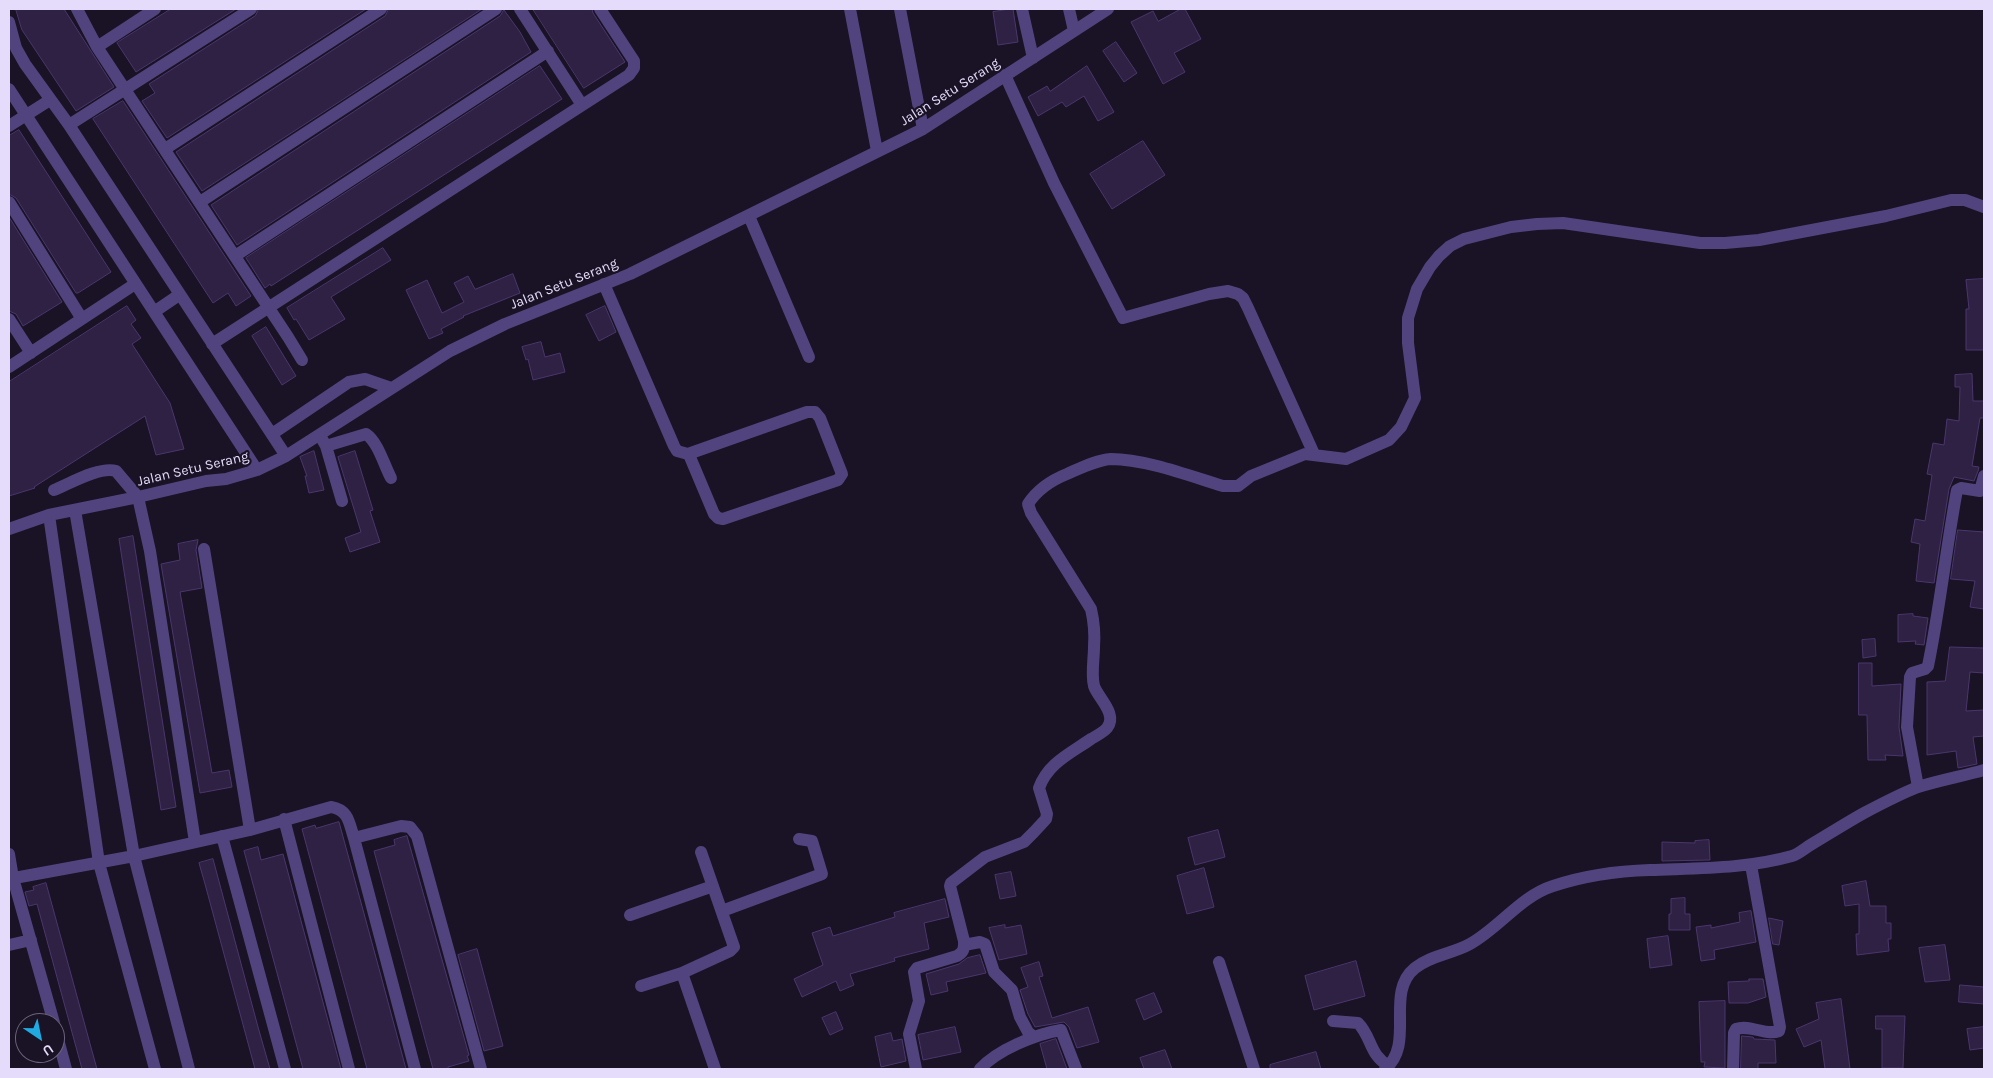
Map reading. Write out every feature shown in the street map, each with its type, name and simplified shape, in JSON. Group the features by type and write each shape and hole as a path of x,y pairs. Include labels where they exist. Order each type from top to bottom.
{"street":[{"path":"77,9 96,47 236,256 302,360"},
{"path":"96,47 155,9"},
{"path":"69,125 252,9"},
{"path":"165,149 381,9"},
{"path":"200,202 496,9"},
{"path":"520,9 582,105"},
{"path":"212,344 629,75 634,68 634,61 600,9"},
{"path":"850,9 878,151"},
{"path":"900,9 923,129"},
{"path":"1022,9 1032,58"},
{"path":"1069,9 1074,31"},
{"name":"Jalan Setu Serang","path":"9,529 75,510 206,481 226,480 258,470 323,440 391,388 450,351 504,324 630,274 923,129 1108,9"},
{"path":"9,22 16,48 69,125 286,456"},
{"path":"236,256 548,51"},
{"path":"1005,75 1054,183 1123,318 1209,294 1228,291 1238,294 1243,298 1248,308 1314,454"},
{"path":"9,89 258,470"},
{"path":"9,126 50,100"},
{"path":"916,1069 909,1034 919,1002 914,972 917,968 963,953 964,945 950,886 951,883 985,857 1024,842 1034,832 1046,819 1047,814 1039,788 1046,771 1101,733 1108,727 1110,721 1108,711 1094,686 1094,622 1092,608 1031,513 1028,504 1032,497 1062,476 1092,463 1110,459 1135,462 1223,486 1238,486 1251,476 1305,454 1342,459 1352,457 1389,440 1401,427 1414,398 1408,343 1408,318 1418,290 1430,267 1457,242 1464,239 1511,228 1563,223 1700,243 1725,243 1759,240 1886,216 1951,200 1965,200 1984,207"},
{"path":"9,202 82,319"},
{"path":"749,216 809,357"},
{"path":"9,367 136,284"},
{"path":"604,284 677,451 688,454 808,412 815,412 820,418 842,474 838,480 723,519 718,518 714,514 693,461 688,454"},
{"path":"154,312 179,295"},
{"path":"9,319 31,353"},
{"path":"272,434 349,382 365,379 391,388"},
{"path":"342,501 323,440 366,434 376,447 390,478"},
{"path":"54,490 102,471 113,470 116,471 138,497 150,551 195,842"},
{"path":"1918,787 1907,727 1910,677 1912,673 1925,669 1928,666 1957,490 1961,488 1980,491 1984,476"},
{"path":"75,510 134,856 189,1069"},
{"path":"49,516 100,863 155,1069"},
{"path":"204,549 250,830"},
{"path":"1333,1021 1358,1022 1376,1056 1387,1068 1398,1049 1400,1038 1401,991 1413,969 1429,959 1470,944 1529,899 1551,886 1581,879 1649,870 1694,870 1751,865 1795,855 1864,813 1918,787 1984,770"},
{"path":"11,879 100,863 250,830 331,806 341,808 346,814 354,838 415,1069"},
{"path":"284,819 349,1069"},
{"path":"354,838 400,826 410,827 417,836 481,1069"},
{"path":"222,836 285,1069"},
{"path":"722,911 822,874 812,841 799,839"},
{"path":"641,986 682,973 730,951 734,946 701,852"},
{"path":"9,854 11,879 31,940 51,1013"},
{"path":"1733,1069 1734,1033 1736,1029 1741,1027 1770,1032 1779,1030 1780,1027 1751,865"},
{"path":"630,915 713,886"},
{"path":"9,945 31,940"},
{"path":"964,945 980,942 985,944 994,972 1012,990 1020,1017 1028,1032 1034,1037"},
{"path":"1219,962 1254,1069"},
{"path":"682,973 715,1069"},
{"path":"980,1069 995,1056 1034,1037 1061,1030 1076,1069"}],"building":[{"path":"16,9 64,9 114,87 76,111 22,30"},
{"path":"171,9 236,9 136,72 117,43"},
{"path":"259,9 366,9 167,138 142,101 155,93 149,84 255,16"},
{"path":"389,9 482,9 202,191 176,152 385,16"},
{"path":"533,9 592,9 625,62 584,88"},
{"path":"1013,9 1018,42 998,45 993,12"},
{"path":"1181,9 1185,9 1201,39 1174,53 1185,72 1163,84 1131,22 1153,11 1158,21"},
{"path":"504,10 520,32 531,52 237,245 211,205 500,16"},
{"path":"1116,42 1137,73 1124,82 1103,51"},
{"path":"540,66 562,99 271,286 270,284 265,288 246,258"},
{"path":"1087,66 1114,112 1098,121 1084,96 1066,107 1062,102 1038,116 1028,97 1047,86 1050,91"},
{"path":"123,101 251,296 236,306 228,293 213,303 93,119"},
{"path":"19,130 111,272 78,293 76,293 16,198 9,194 9,136"},
{"path":"1143,141 1165,175 1112,209 1090,174"},
{"path":"9,217 62,302 23,326 16,314 9,311"},
{"path":"383,248 391,260 331,297 345,319 309,340 287,308"},
{"path":"513,274 520,293 463,316 441,329 443,333 429,339 406,290 427,280 442,313 464,302 454,283 468,276 475,289"},
{"path":"1984,279 1984,350 1966,350 1966,309 1969,309 1966,280"},
{"path":"127,306 136,320 131,324 141,338 132,344 170,403 184,449 156,455 145,416 35,488 9,496 9,382"},
{"path":"605,306 616,332 599,341 586,315"},
{"path":"266,327 296,376 282,385 252,336"},
{"path":"541,342 545,357 560,353 565,372 533,380 528,359 526,360 522,347"},
{"path":"1972,374 1973,401 1984,401 1984,418 1980,418 1972,466 1979,467 1978,471 1974,481 1954,477 1949,489 1934,583 1916,581 1920,544 1911,542 1915,519 1925,521 1932,475 1927,474 1933,443 1944,445 1947,419 1959,421 1960,387 1955,387 1955,375"},
{"path":"314,451 324,490 309,493 305,476 307,476 300,457"},
{"path":"355,451 373,510 370,511 380,542 350,552 345,538 361,532 338,457"},
{"path":"1958,530 1984,532 1984,609 1970,607 1975,581 1951,579"},
{"path":"133,536 176,807 161,810 119,539"},
{"path":"198,540 196,550 202,588 180,592 212,773 229,770 232,787 200,793 161,564 180,560 178,544"},
{"path":"1913,614 1913,616 1928,618 1924,645 1915,644 1916,641 1898,642 1898,615"},
{"path":"1875,639 1876,656 1863,658 1862,640"},
{"path":"1950,647 1984,648 1984,673 1970,672 1966,711 1984,710 1984,736 1973,737 1977,764 1958,768 1956,751 1927,755 1927,682 1945,681"},
{"path":"1859,663 1872,663 1872,686 1901,684 1899,727 1903,756 1885,755 1886,760 1868,760 1867,715 1859,715"},
{"path":"339,822 406,1069 367,1069 302,829 315,825 316,828"},
{"path":"1218,830 1225,857 1195,865 1188,838"},
{"path":"407,836 469,1055 467,1056 469,1061 448,1067 448,1069 433,1069 374,851 395,845 394,840"},
{"path":"1709,840 1710,860 1662,861 1662,842 1695,843 1695,841"},
{"path":"258,847 261,860 283,854 341,1069 303,1069 244,851"},
{"path":"213,859 270,1069 255,1069 199,863"},
{"path":"1204,868 1214,907 1187,914 1177,876"},
{"path":"1011,872 1016,896 1000,899 995,875"},
{"path":"1866,881 1870,906 1886,906 1886,923 1891,923 1891,939 1888,939 1889,951 1857,955 1856,934 1859,934 1859,904 1845,906 1842,886"},
{"path":"46,883 97,1069 82,1069 37,904 29,906 25,892 34,890 33,887"},
{"path":"1685,898 1685,914 1690,914 1690,930 1669,930 1671,899"},
{"path":"945,899 949,917 924,923 929,949 894,958 895,961 850,974 854,985 840,991 836,981 802,997 794,979 823,965 812,933 830,927 833,936 895,917 894,913"},
{"path":"1751,911 1756,942 1714,950 1715,959 1701,961 1696,927 1711,925 1711,928 1740,922 1739,913"},
{"path":"1769,918 1783,921 1779,945 1773,944"},
{"path":"1005,925 1005,928 1021,925 1027,954 999,960 989,928"},
{"path":"1668,936 1672,965 1650,968 1647,939"},
{"path":"1945,945 1950,980 1925,982 1919,948"},
{"path":"477,949 503,1046 484,1051 458,955"},
{"path":"980,955 986,973 946,982 948,991 931,995 926,974 959,964 967,958"},
{"path":"1356,961 1365,996 1314,1010 1305,976"},
{"path":"1039,962 1043,976 1039,977 1052,1018 1088,1007 1099,1042 1077,1048 1069,1027 1064,1022 1035,1027 1028,1014 1020,990 1028,987 1021,968"},
{"path":"1749,979 1763,979 1766,997 1748,1003 1729,1003 1728,982 1749,981"},
{"path":"1960,985 1984,987 1984,1004 1959,1002"},
{"path":"1154,993 1162,1012 1144,1020 1136,1000"},
{"path":"1841,999 1850,1069 1825,1069 1821,1040 1804,1047 1796,1029 1819,1019 1816,1003"},
{"path":"1725,1001 1725,1068 1704,1067 1705,1062 1701,1062 1699,1002"},
{"path":"836,1012 843,1029 830,1035 822,1018"},
{"path":"1876,1016 1905,1016 1903,1068 1882,1068 1882,1029 1876,1029"},
{"path":"955,1027 961,1052 923,1060 918,1035"},
{"path":"1984,1027 1984,1048 1970,1050 1967,1029"},
{"path":"891,1033 893,1041 902,1039 906,1061 881,1067 875,1037"},
{"path":"1742,1036 1753,1037 1754,1039 1775,1040 1776,1063 1758,1063 1758,1069 1741,1069"},
{"path":"1056,1039 1067,1069 1047,1069 1040,1044"},
{"path":"1165,1050 1172,1069 1144,1069 1140,1058"},
{"path":"1316,1052 1321,1069 1270,1069 1270,1065"}]}
